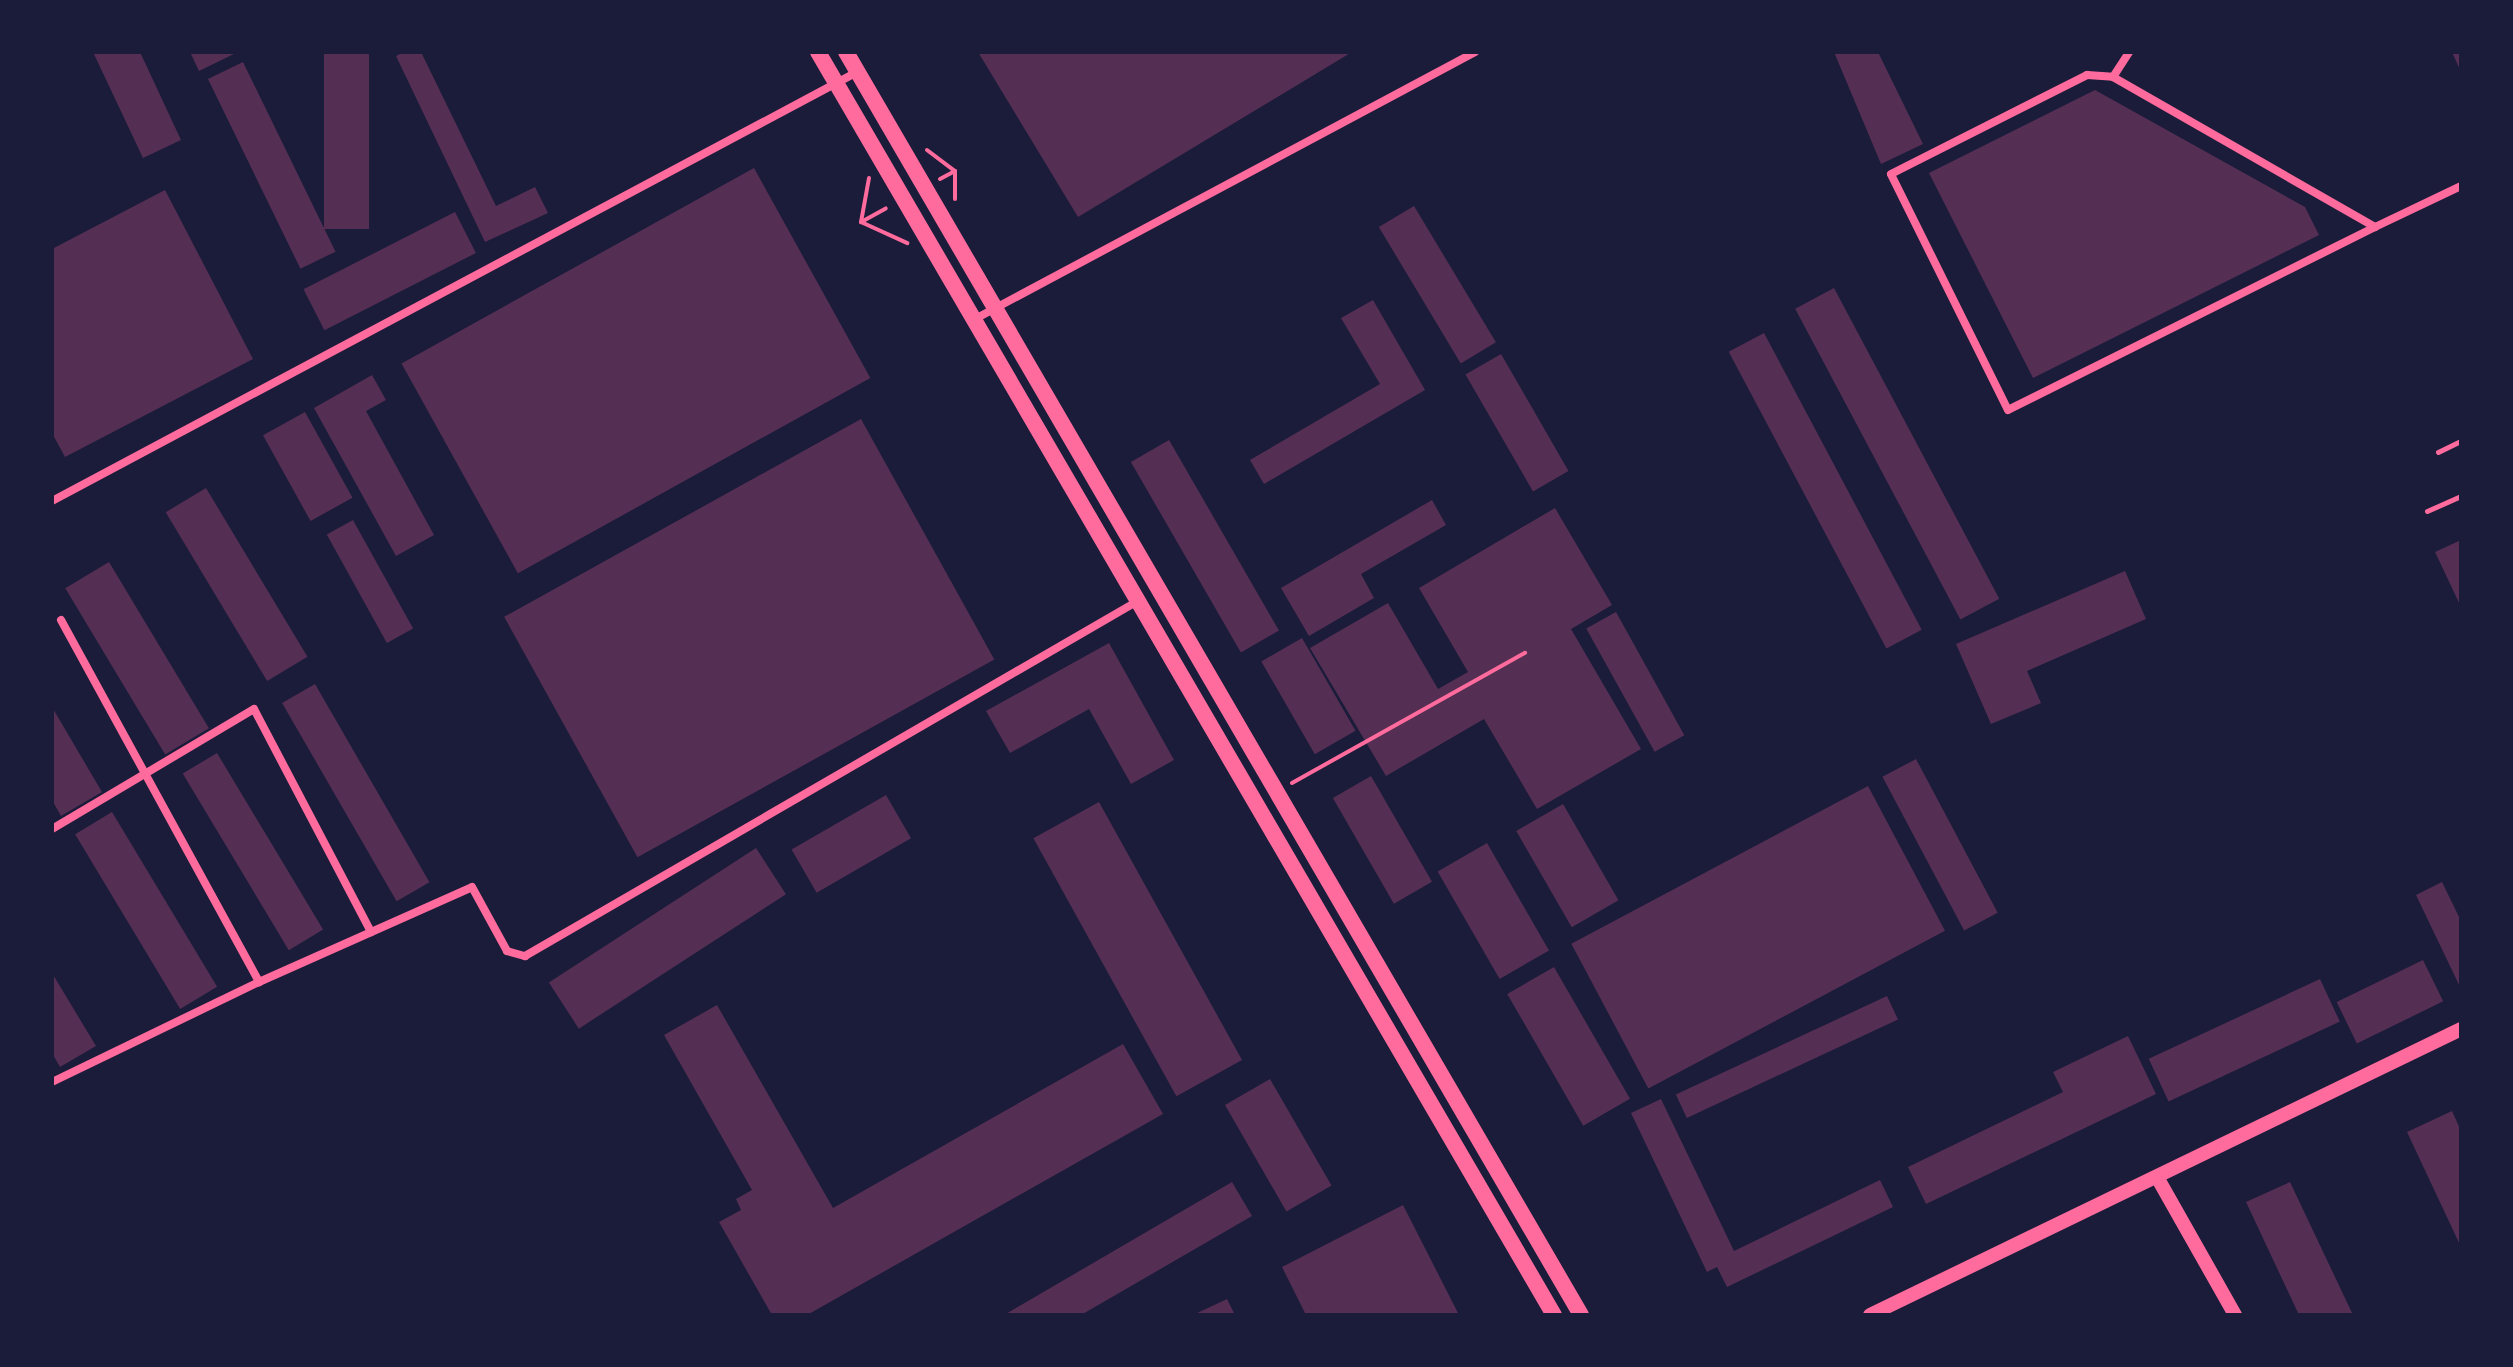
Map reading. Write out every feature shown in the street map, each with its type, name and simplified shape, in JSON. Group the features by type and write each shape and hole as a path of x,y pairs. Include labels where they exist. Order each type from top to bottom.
{"main road":[{"path":"818,52 1554,1315"},
{"path":"846,52 1581,1315"}],"street":[{"path":"974,320 1475,52"},
{"path":"2113,77 2129,52"},
{"path":"52,501 857,72"},
{"path":"2375,227 2113,77 2087,75 1891,174 2008,410 2461,186"},
{"path":"52,1082 259,982 472,887 507,951 525,956 1138,601"},
{"path":"61,620 259,982"},
{"path":"52,829 254,709 371,932"},
{"path":"1870,1315 2461,1029"},
{"path":"2157,1177 2235,1315"}],"lane":[{"path":"2438,452 2461,441"},
{"path":"2427,511 2461,496"}],"path":[{"path":"874,148 861,222 937,258"},
{"path":"1276,792 1525,653"}],"building":[{"path":"93,52 140,52 181,140 143,158"},
{"path":"190,52 238,52 199,71"},
{"path":"324,52 369,52 369,229 324,229"},
{"path":"404,52 421,52 496,206 535,187 548,213 485,242 396,56"},
{"path":"978,52 1352,52 1078,217"},
{"path":"1834,52 1878,52 1923,144 1881,164"},
{"path":"2452,52 2461,52 2461,72"},
{"path":"243,62 335,252 300,269 208,79"},
{"path":"2095,90 2305,207 2319,235 2033,378 1929,173"},
{"path":"754,168 870,378 518,573 402,363"},
{"path":"165,190 253,359 65,457 52,433 52,249"},
{"path":"1414,206 1496,342 1461,363 1379,227"},
{"path":"455,212 476,253 324,330 304,289"},
{"path":"1834,288 1999,599 1960,619 1795,309"},
{"path":"1373,300 1425,390 1264,484 1250,460 1380,384 1341,318"},
{"path":"1764,333 1922,630 1886,648 1729,352"},
{"path":"1501,354 1568,471 1533,491 1465,374"},
{"path":"372,375 386,400 366,411 434,535 396,556 314,408"},
{"path":"305,412 353,498 311,521 263,435"},
{"path":"861,419 994,660 637,857 504,617"},
{"path":"1169,440 1279,631 1241,653 1131,462"},
{"path":"206,488 307,657 267,681 166,512"},
{"path":"1432,500 1446,525 1361,574 1374,598 1309,636 1281,588"},
{"path":"1555,508 1612,605 1571,629 1641,749 1537,809 1484,719 1386,776 1310,648 1388,603 1438,689 1468,672 1419,588"},
{"path":"353,520 413,628 387,643 327,535"},
{"path":"2461,540 2461,607 2435,552"},
{"path":"109,562 209,728 165,755 65,588"},
{"path":"2125,571 2146,619 2027,671 2041,703 1991,724 1956,644"},
{"path":"1616,612 1684,735 1655,752 1586,628"},
{"path":"1302,638 1356,731 1315,754 1261,662"},
{"path":"1109,643 1174,760 1131,784 1089,709 1010,753 986,711"},
{"path":"315,684 430,882 397,901 282,703"},
{"path":"52,707 102,792 61,816 52,800"},
{"path":"217,753 323,930 289,950 183,774"},
{"path":"1916,759 1998,913 1964,930 1882,777"},
{"path":"1371,776 1432,882 1394,904 1333,798"},
{"path":"1868,786 1945,931 1648,1089 1571,944"},
{"path":"886,795 911,838 817,893 792,850"},
{"path":"1099,802 1242,1060 1176,1096 1033,838"},
{"path":"1563,804 1618,900 1572,927 1516,831"},
{"path":"112,812 217,987 180,1009 75,834"},
{"path":"1487,843 1549,950 1500,979 1438,871"},
{"path":"756,848 786,894 579,1029 549,983"},
{"path":"2442,882 2461,921 2461,989 2416,895"},
{"path":"2423,960 2443,1001 2357,1043 2337,1002"},
{"path":"1554,967 1630,1099 1583,1126 1507,994"},
{"path":"52,973 96,1046 60,1067 52,1053"},
{"path":"2320,979 2340,1022 2169,1101 2149,1059"},
{"path":"1887,996 1898,1020 1687,1118 1676,1094"},
{"path":"717,1005 833,1208 1123,1044 1163,1114 807,1315 772,1315 719,1222 741,1210 736,1199 752,1190 664,1035"},
{"path":"2128,1036 2156,1094 1926,1204 1908,1167 2063,1092 2053,1072"},
{"path":"1270,1079 1332,1186 1286,1212 1225,1105"},
{"path":"1661,1099 1734,1251 1880,1180 1893,1207 1727,1287 1717,1267 1707,1272 1631,1113"},
{"path":"2452,1111 2461,1131 2461,1247 2407,1132"},
{"path":"1232,1182 1252,1216 1081,1315 1004,1315"},
{"path":"2290,1182 2353,1315 2299,1315 2246,1202"},
{"path":"1403,1205 1459,1315 1306,1315 1282,1267"},
{"path":"1227,1299 1235,1315 1193,1315"}]}
